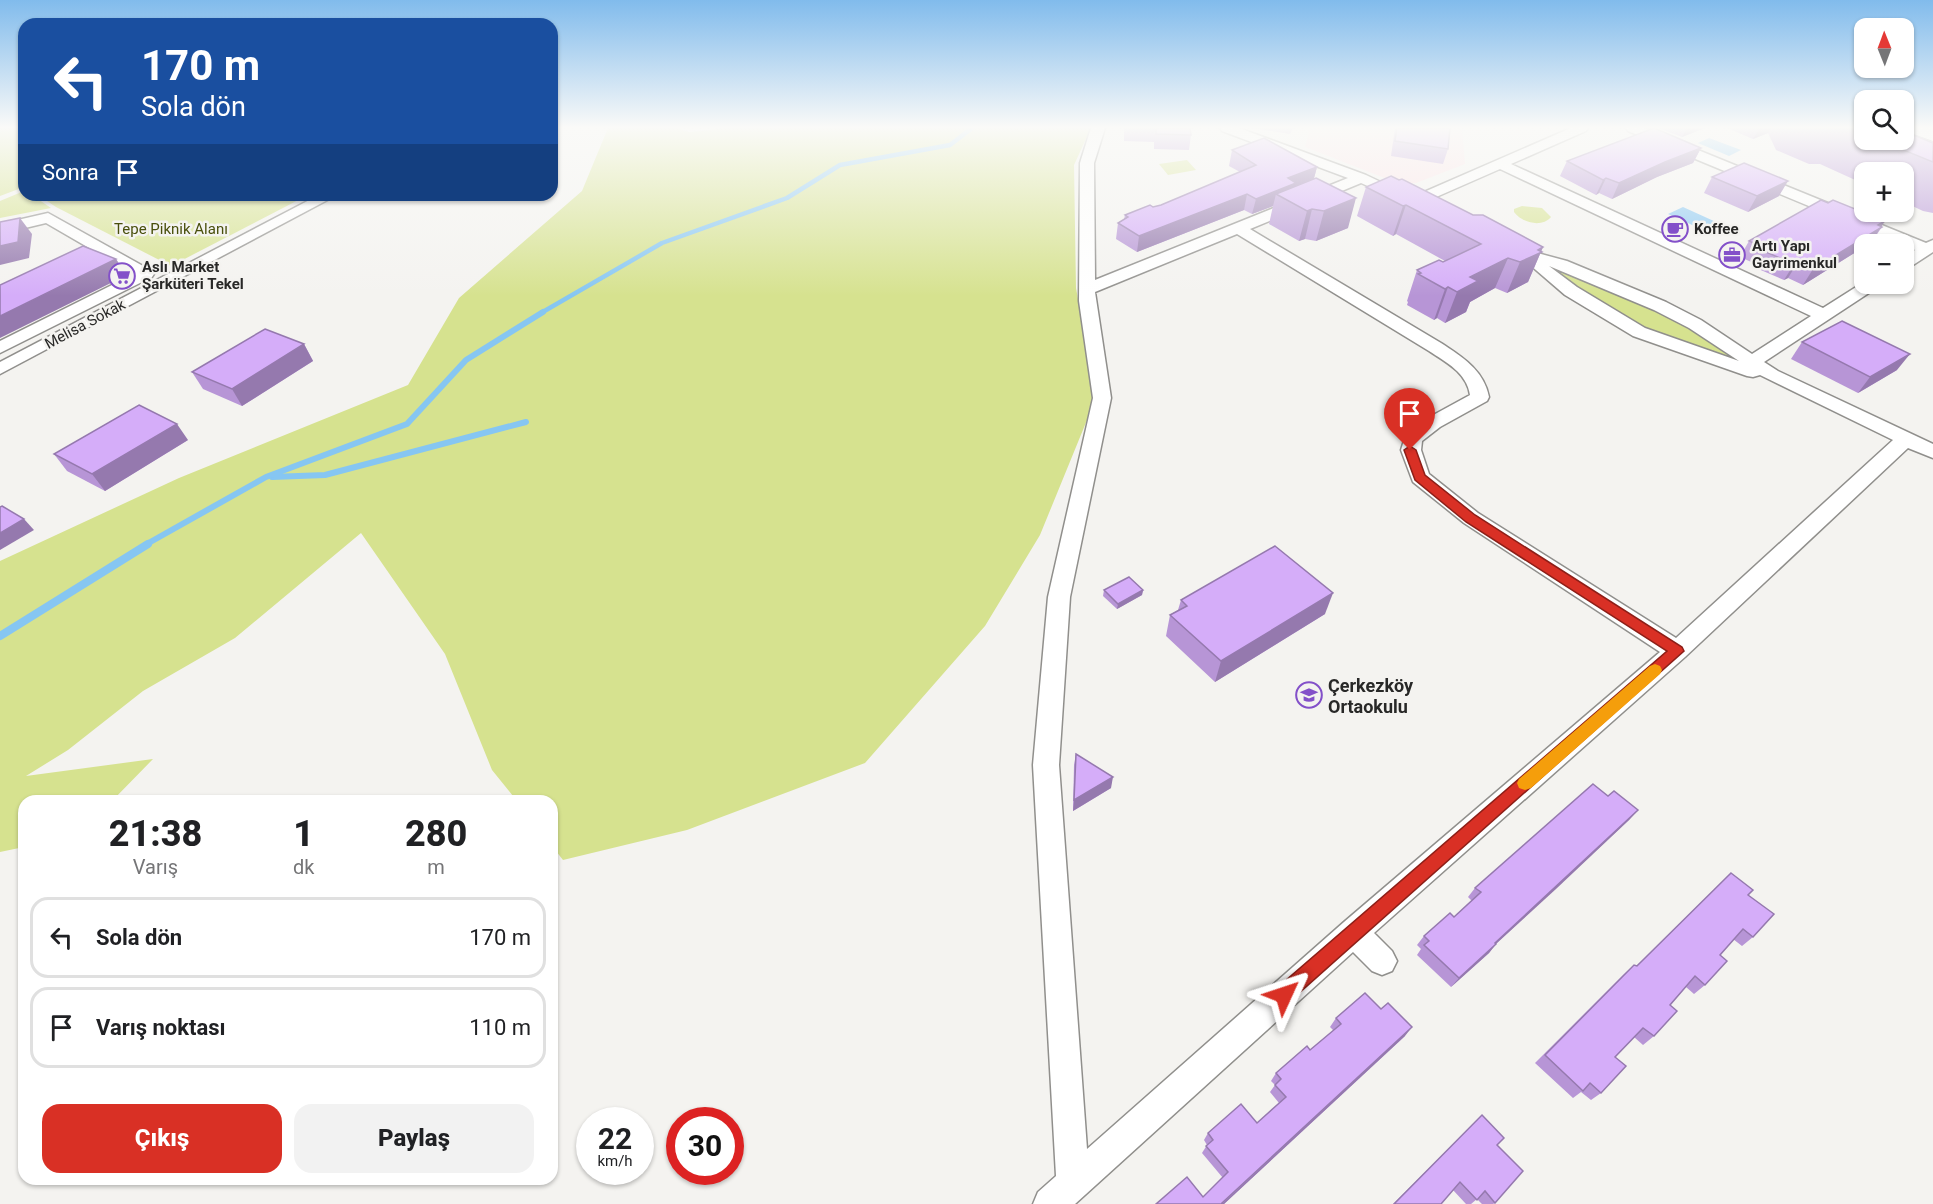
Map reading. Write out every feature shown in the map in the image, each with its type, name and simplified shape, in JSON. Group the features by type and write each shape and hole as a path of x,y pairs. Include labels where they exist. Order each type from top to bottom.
{"street":[{"path":"1073,1182 1046,765 1059,597 1102,398 1087,301 1087,184"},
{"path":"1088,289 1346,184"},
{"path":"1374,184 1428,209"},
{"path":"1413,202 1452,184"},
{"path":"1543,184 1823,315"},
{"path":"1773,184 1930,247"},
{"name":"Melisa Sokak","path":"0,360 307,201"},
{"name":"Melisa Sokak","path":"0,369 319,201"},
{"path":"0,229 48,218 146,274 0,348"},
{"path":"1238,228 1463,366 1479,388 1480,397 1432,423 1413,438 1410,450 1420,477 1471,518 1677,651"},
{"path":"1492,239 1524,254 1561,264 1660,306 1695,324 1772,375 1933,452"},
{"path":"1914,257 1930,247"},
{"path":"1524,254 1571,291 1639,332 1747,371 1772,375"},
{"path":"1752,362 1856,294"},
{"path":"1050,1204 1354,932 1677,651 1906,439"},
{"path":"1354,932 1382,961"}],"green space":[{"path":"0,184 18,184 18,189 0,196"},
{"path":"585,184 1074,184 1076,288 1096,398 1040,535 985,626 865,763 687,830 563,860 558,854 558,795 512,795 492,770 445,654 361,533 235,638 143,691 68,750 26,776 153,759 118,795 18,795 18,848 0,852 0,561 179,478 408,385 459,298 582,191"},
{"path":"18,194 18,201 41,201 51,208 0,218 0,201"},
{"name":"Tepe Piknik Alanı","path":"47,201 296,201 171,266"},
{"path":"1522,206 1542,208 1551,217 1543,222 1532,223 1522,219 1514,212 1514,209"},
{"path":"1550,262 1669,313 1754,370 1635,326 1542,266"}],"water":[{"path":"1683,207 1727,227 1712,234 1668,214"}],"building":[{"path":"1210,184 1293,184 1256,199 1247,194 1139,236 1118,223 1128,217 1125,215 1150,205 1153,207"},
{"path":"1301,184 1328,184 1356,198 1324,211 1312,209 1307,211 1276,194"},
{"path":"1372,184 1412,184 1473,215 1483,215 1543,247 1538,250 1542,252 1520,262 1508,258 1470,277 1478,281 1457,292 1448,287 1445,289 1418,274 1421,273 1417,270 1439,260 1443,262 1481,244 1366,187"},
{"path":"1729,184 1781,184 1757,196"},
{"path":"1821,200 1828,203 1833,200 1854,208 1854,222 1883,222 1878,225 1882,227 1870,234 1854,234 1854,244 1813,269 1766,252 1769,250 1749,241"},
{"path":"20,218 18,242 0,246 0,222"},
{"path":"83,246 116,259 0,316 0,285"},
{"path":"1842,321 1910,354 1870,377 1802,342"},
{"path":"265,329 304,344 232,389 192,372"},
{"path":"139,405 177,424 92,474 54,454"},
{"path":"0,507 24,519 0,533"},
{"path":"1275,546 1333,593 1221,661 1170,615 1187,606 1181,600"},
{"path":"1129,577 1143,590 1118,604 1104,590"},
{"path":"1076,754 1113,777 1074,800"},
{"path":"1593,784 1608,796 1614,791 1638,810 1459,978 1424,945 1429,941 1424,936 1450,913 1454,917 1481,892 1475,888"},
{"path":"1731,873 1753,890 1748,895 1774,914 1753,937 1743,929 1720,955 1727,961 1705,985 1695,976 1670,1005 1677,1011 1654,1036 1643,1028 1615,1057 1626,1066 1601,1093 1590,1083 1583,1091 1545,1055 1634,965 1637,966"},
{"path":"1365,993 1381,1009 1388,1003 1412,1027 1223,1204 1156,1204 1187,1177 1203,1197 1228,1172 1206,1146 1213,1140 1208,1133 1241,1104 1257,1123 1286,1097 1275,1085 1281,1079 1276,1073 1307,1046 1310,1050 1341,1024 1336,1018"},
{"path":"1482,1115 1504,1138 1497,1145 1523,1171 1495,1203 1485,1191 1477,1200 1460,1182 1441,1204 1394,1204"}],"waterway":[{"path":"541,313 662,243 787,198 809,184"},
{"path":"145,545 266,477 407,424 466,360 543,312"},
{"path":"272,477 325,475 526,422"},
{"path":"0,636 148,544"}],"slow traffic":[{"path":"1525,783 1655,670"}],"place":[{"name":"Koffee","path":"1675,229"},
{"name":"Artı Yapı Gayrimenkul","path":"1732,255"},
{"name":"Aslı Market Şarküteri Tekel","path":"122,276"},
{"name":"Çerkezköy Ortaokulu","path":"1309,695"}],"route":[{"path":"1284,995 1677,651 1471,518 1420,477 1413,464 1410,450"}]}
